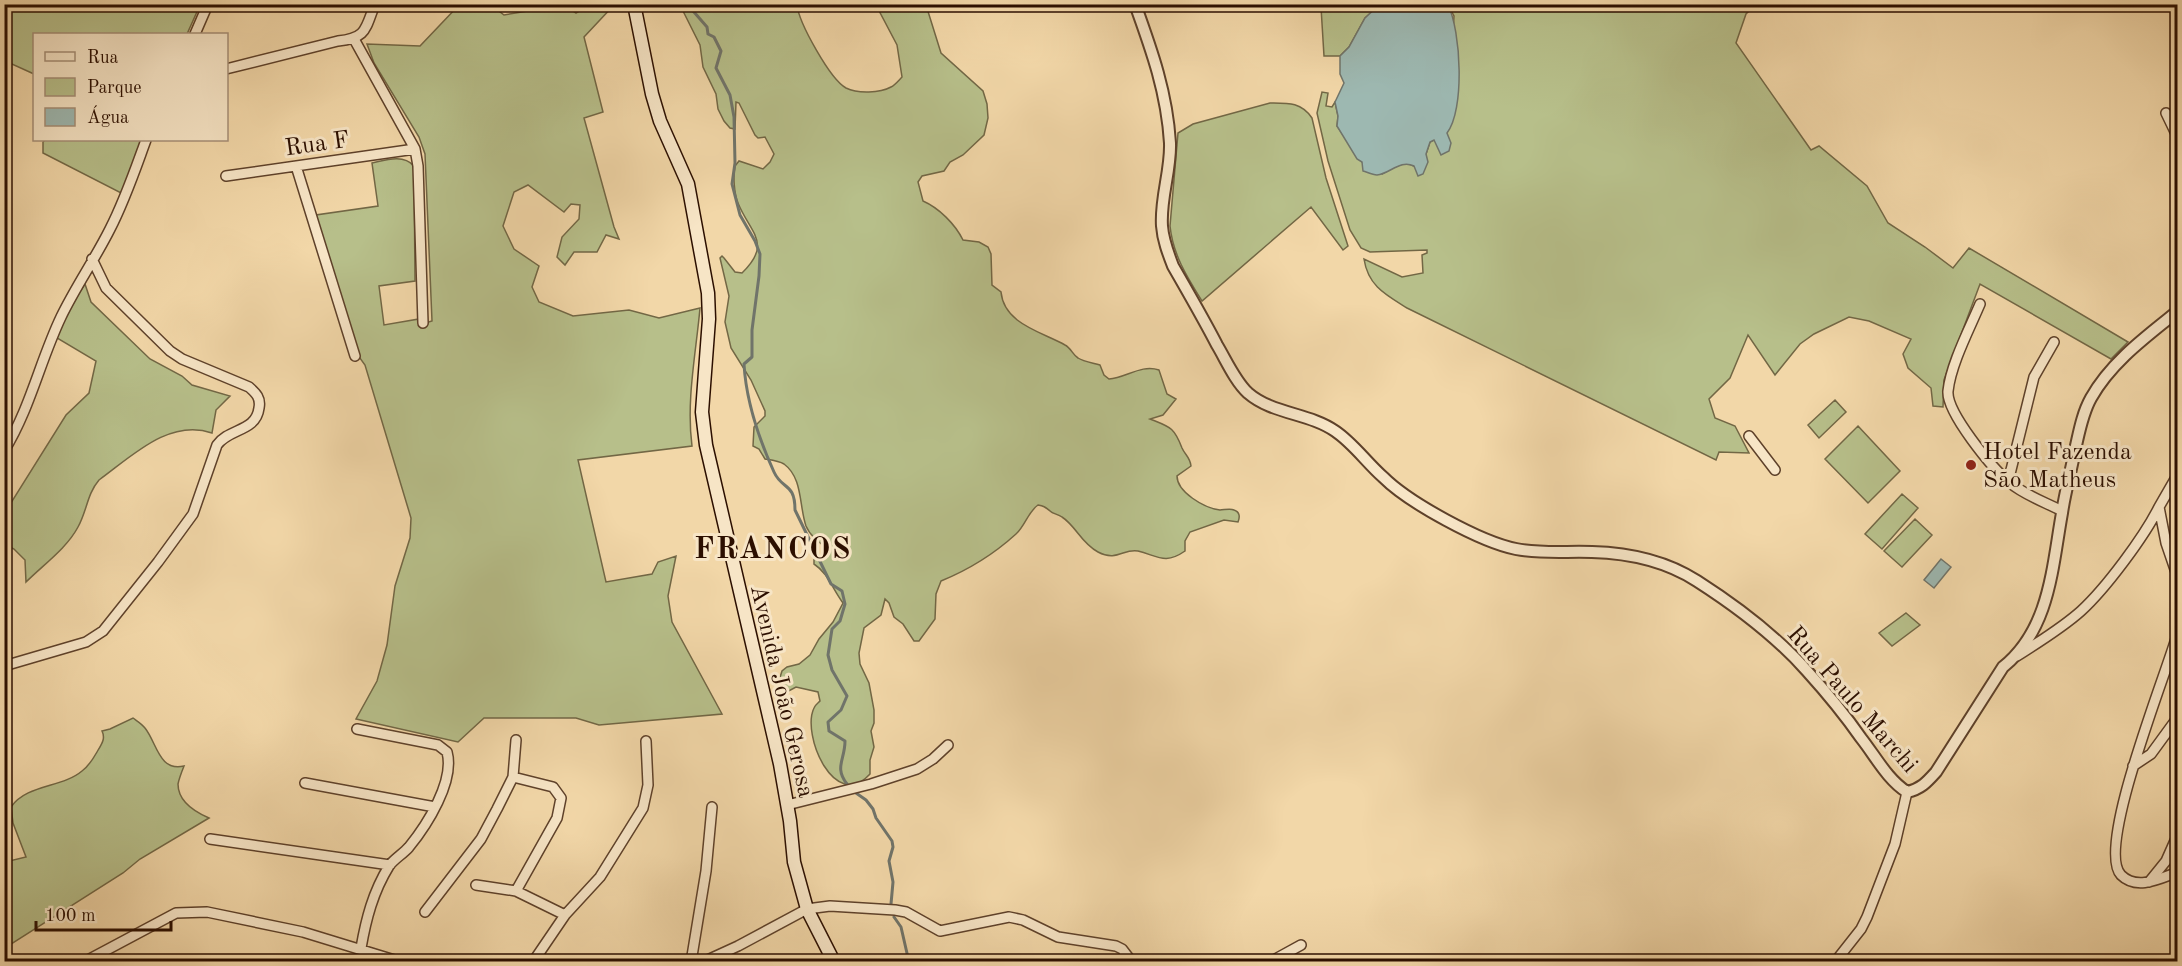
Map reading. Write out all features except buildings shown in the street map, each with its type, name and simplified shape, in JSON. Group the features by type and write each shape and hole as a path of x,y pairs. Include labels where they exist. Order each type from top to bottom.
{"main road":[{"name":"Avenida João Gerosa","path":"634,4 652,94 660,121 688,184 708,293 709,319 703,428 780,764 794,862 807,909 834,962"}],"street":[{"path":"195,33 208,4"},
{"path":"228,68 354,39 363,34 375,4"},
{"name":"Rua Paulo Marchi","path":"1135,4 1152,50 1165,97 1170,145 1170,166 1162,225 1166,249 1173,266 1230,368 1247,392 1262,402 1312,418 1336,431 1385,480 1474,534 1514,549 1543,553 1593,552 1617,555 1648,560 1681,572 1724,599 1784,647 1807,670 1892,780 1907,792 1926,784 1936,772 2003,667 2030,637 2040,617 2051,581 2062,511 2081,425 2091,397 2131,349 2178,311"},
{"path":"354,39 415,149 418,166 423,323"},
{"path":"2166,113 2178,138"},
{"path":"4,451 14,435 61,317 110,229 131,182 146,141"},
{"name":"Rua F","path":"226,176 415,149"},
{"path":"296,166 355,356"},
{"path":"4,666 86,642 103,631 193,514 217,444 222,438 252,423 259,410 260,402 257,394 249,387 183,359 158,342 106,288 92,259"},
{"path":"1980,304 1950,378 1949,404 1977,446 2008,482 2062,511"},
{"path":"2008,482 2034,377 2054,342"},
{"path":"1749,436 1774,470"},
{"path":"2012,659 2050,636 2082,610 2114,573 2152,521 2178,474"},
{"path":"2159,507 2166,543 2178,578"},
{"path":"2178,632 2171,657 2152,703 2133,766 2117,837 2115,861 2120,873 2129,881 2139,883 2178,872"},
{"path":"2133,766 2151,754 2178,717"},
{"path":"357,729 438,745 447,752 449,766 435,807 409,848 390,865 371,903 361,948"},
{"path":"425,912 481,839 513,777 516,740"},
{"path":"533,962 565,915 600,877 643,808 648,784 646,741"},
{"path":"787,805 916,770 948,745"},
{"path":"513,777 553,787 561,798 556,818 516,891"},
{"path":"305,783 435,807"},
{"path":"1835,962 1861,929 1867,917 1895,844 1907,792"},
{"path":"691,962 706,871 712,807"},
{"path":"2149,882 2166,861 2178,834"},
{"path":"210,839 390,865"},
{"path":"476,885 516,891 565,915"},
{"path":"703,962 807,909 831,906 906,912 940,931 1009,917 1023,920 1058,937 1116,946 1122,949 1132,962"},
{"path":"84,962 176,913 196,912 207,912 256,922 361,948 401,962"},
{"path":"1270,962 1301,945"}],"green space":[{"path":"5,4 200,4 187,33 33,33 33,74 12,64 5,66"},
{"path":"459,5 491,5 504,15 564,5 576,13 589,5 614,5 584,37 603,112 584,118 619,239 606,235 597,252 574,252 565,265 557,257 562,237 579,219 580,205 571,204 564,212 528,185 514,192 503,226 514,249 539,266 532,287 539,302 573,316 629,310 659,318 700,308 691,394 692,446 578,460 606,582 652,574 658,562 676,556 668,596 672,622 722,714 599,725 576,718 484,718 458,742 356,719 377,681 387,645 395,586 410,538 411,518 365,365 357,354 316,215 378,206 372,163 389,159 410,162 414,166 415,281 379,286 384,325 419,319 419,325 432,321 425,154 419,137 374,63 367,44 420,46"},
{"path":"680,5 797,5 809,37 839,83 846,88 869,92 891,87 902,77 897,45 876,5 926,5 941,53 983,91 988,118 984,135 963,155 950,162 944,171 922,176 918,182 923,201 946,217 963,240 979,242 988,247 991,254 992,285 1001,292 1009,312 1026,326 1067,346 1076,357 1100,365 1104,375 1109,379 1140,370 1159,370 1167,394 1176,399 1163,415 1150,419 1167,426 1174,432 1190,460 1191,466 1177,476 1181,488 1199,503 1214,509 1232,509 1239,515 1238,522 1224,520 1190,532 1185,541 1185,551 1172,558 1156,557 1138,551 1110,556 1092,548 1067,521 1038,505 1019,531 1008,541 971,567 941,581 936,594 935,619 919,641 914,641 903,624 894,617 885,599 881,615 864,628 859,653 860,664 869,683 874,710 874,723 871,731 874,747 870,760 870,774 857,783 845,784 833,777 824,766 817,751 812,735 811,720 814,707 820,701 818,692 796,687 783,694 777,687 782,671 799,664 810,655 843,603 827,577 814,564 814,559 825,556 829,550 813,536 806,526 800,493 790,470 784,464 765,459 759,449 753,446 754,427 765,416 765,411 751,380 731,348 725,322 729,296 720,258 722,256 735,272 742,273 751,263 758,246 753,230 737,199 734,184 735,166 739,161 763,169 774,154 765,137 758,138 755,135 739,103 736,102 735,129 730,128 724,121 718,109 716,94 703,67 700,45"},
{"path":"1380,5 1365,18 1349,47 1340,56 1324,56 1321,7"},
{"path":"1448,5 1755,5 1746,14 1736,43 1811,150 1819,146 1867,186 1888,223 1953,268 1969,248 2128,342 2111,359 1980,284 1944,380 1943,407 1933,406 1931,388 1908,368 1903,354 1911,339 1869,321 1849,317 1814,334 1800,344 1775,375 1748,335 1730,378 1709,399 1715,418 1735,426 1749,453 1719,452 1716,460 1407,308 1379,289 1369,276 1364,259 1402,277 1423,273 1422,255 1427,253 1427,250 1370,252 1361,248 1350,230 1328,161 1317,113 1322,92 1328,93 1326,106 1332,107 1335,102 1338,116 1337,126 1362,162 1382,174 1401,165 1414,166 1426,154 1430,142 1447,133 1454,16"},
{"path":"1270,103 1299,106 1312,118 1326,178 1348,246 1343,250 1311,207 1202,301 1177,256 1170,226 1178,133 1193,124"},
{"path":"141,141 123,194 43,153 43,142"},
{"path":"85,284 91,302 150,359 182,376 192,385 230,396 216,410 212,433 196,430 166,435 137,451 99,480 73,535 26,582 25,560 5,544 4,514 66,415 89,393 96,361 57,338 70,306"},
{"path":"1835,400 1846,412 1819,438 1808,425"},
{"path":"1858,426 1900,471 1868,503 1825,459"},
{"path":"1902,494 1918,508 1882,549 1865,534"},
{"path":"1915,519 1932,535 1902,567 1884,551"},
{"path":"1906,613 1920,625 1892,646 1879,633"},
{"path":"133,718 145,728 164,761 176,767 184,766 178,784 181,796 198,813 209,818 140,859 123,873 5,948 5,862 26,857 13,823 11,807 26,794 65,781 82,771 91,762 101,744 102,731"}],"water":[{"path":"1380,4 1448,5 1456,33 1459,89 1453,122 1447,133 1451,143 1449,151 1441,155 1434,140 1430,142 1426,154 1428,162 1423,174 1418,176 1414,166 1409,164 1377,175 1363,171 1362,162 1357,159 1337,126 1338,116 1335,102 1344,83 1340,74 1340,56 1349,47 1365,18"},
{"path":"1941,559 1951,567 1934,588 1924,580"}],"waterway":[{"path":"687,4 707,27 708,34 714,37 721,51 716,68 730,95 734,117 735,163 732,184 740,215 760,254 752,330 752,357 744,364 750,405 758,433 774,472 793,495 795,510 831,584 842,591 845,604 840,621 832,629 828,655 832,670 847,696 841,710 828,722 829,731 845,741 841,773 847,784"},
{"path":"856,793 873,809 876,818 892,841 893,847 889,861 893,882 891,904"},
{"path":"894,917 901,927 909,962"}],"place":[{"name":"Hotel Fazenda São Matheus","path":"1971,465"}],"district":[{"name":"FRANCOS","path":"773,548"}]}
